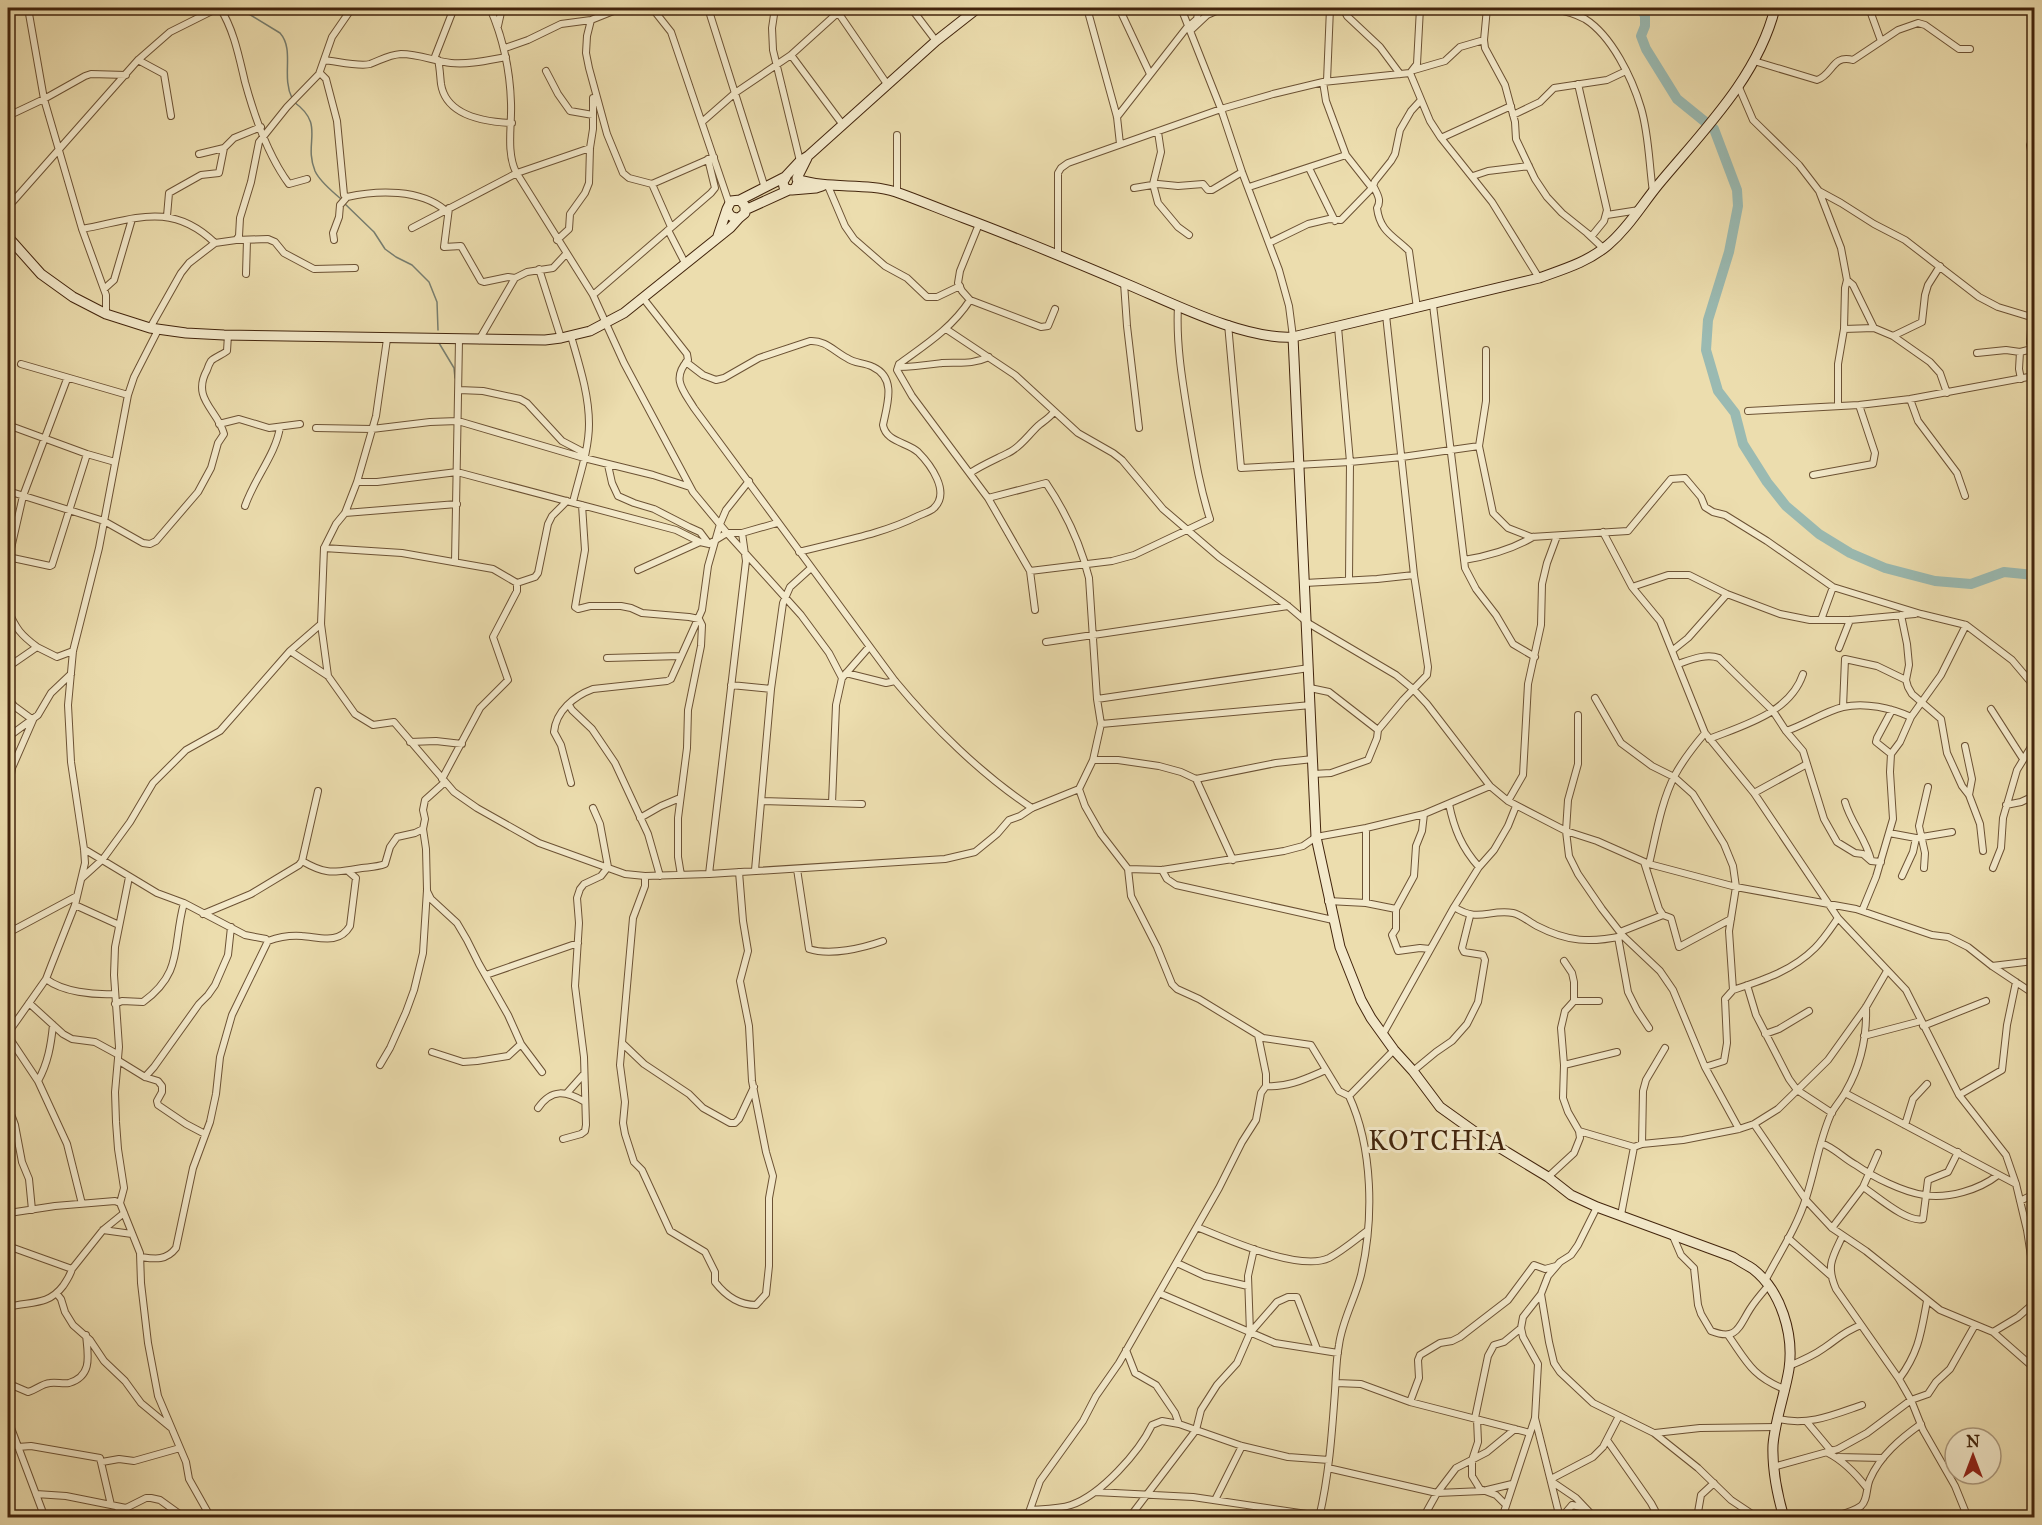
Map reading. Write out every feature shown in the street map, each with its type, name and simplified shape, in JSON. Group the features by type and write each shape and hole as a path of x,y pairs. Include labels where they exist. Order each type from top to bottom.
{"main road":[{"path":"718,236 733,203 785,177 936,41 978,8"},
{"path":"785,177 794,176 825,186 874,188 897,193 979,224 1178,306 1228,324 1275,336 1293,337 1539,278 1576,265 1604,248 1626,228 1738,85 1754,61 1775,8"},
{"path":"733,203 729,214 733,218 797,186 797,178 804,158"},
{"path":"785,177 783,185 790,190 825,186"},
{"path":"8,237 41,274 74,297 106,314 154,329 228,335 387,339 561,338 605,324 624,313 730,228 742,214 745,206 733,203"},
{"path":"1293,337 1316,837 1328,901 1340,947 1361,1000 1394,1050 1440,1107 1482,1137 1548,1177 1571,1195 1597,1207 1733,1257 1753,1269 1767,1283 1782,1312 1790,1343 1789,1366 1773,1443 1773,1467 1784,1518"}],"street":[{"path":"8,9 15,8"},
{"path":"28,8 44,99 82,229 106,295 106,314"},
{"path":"8,207 138,60 170,32 219,8 228,22 267,142 289,184 307,179"},
{"path":"236,240 239,236 240,218 251,182 259,142 295,98 320,73 332,37 352,8"},
{"path":"457,8 452,13 436,59 441,85 455,108 465,114 481,119 512,123"},
{"path":"490,8 505,48 512,102 512,158 517,173 592,295 690,487 727,533 801,615 844,675 886,683 895,681"},
{"path":"498,27 502,8"},
{"path":"505,48 561,24 591,20 619,8"},
{"path":"592,295 715,188 711,158 702,122 671,32 652,8"},
{"path":"708,8 765,189"},
{"path":"775,8 772,28 777,64 804,158"},
{"path":"911,8 936,41"},
{"path":"1088,8 1117,117 1120,144"},
{"path":"1119,8 1150,74"},
{"path":"1181,8 1221,109 1269,243 1289,306 1293,337"},
{"path":"1117,117 1197,19 1199,8"},
{"path":"1189,28 1207,15 1223,8"},
{"path":"1330,8 1325,82 1326,102 1346,155 1380,199 1377,208 1381,223 1389,235 1409,251 1417,308"},
{"path":"1343,8 1347,16 1380,47 1400,74"},
{"path":"1412,71 1417,64 1420,8"},
{"path":"1487,8 1485,48 1505,85 1513,114 1516,139 1529,166 1547,197 1562,213 1604,248"},
{"path":"1550,8 1569,12 1584,19 1601,33 1614,49 1641,109 1653,192"},
{"path":"1869,8 1881,40"},
{"path":"702,122 735,93 791,55 839,9 887,84"},
{"path":"591,20 586,52 607,134 623,172 629,178 652,184 711,158"},
{"path":"1754,61 1809,79 1823,79 1840,60 1846,58 1853,60 1898,30 1918,23 1925,25 1959,49 1970,49"},
{"path":"1058,256 1058,173 1060,168 1068,163 1221,109 1308,84 1400,74 1425,68 1445,61 1460,47 1484,40"},
{"path":"324,60 362,65 387,56 402,54 464,63 506,57"},
{"path":"791,55 843,125"},
{"path":"138,60 164,74 171,116"},
{"path":"546,71 570,111 593,115"},
{"path":"1412,71 1430,121 1502,218 1539,278"},
{"path":"1513,114 1540,102 1551,90 1607,80 1626,72"},
{"path":"320,73 326,79 337,121 343,192 346,198"},
{"path":"8,116 85,76 126,75"},
{"path":"1578,84 1605,196 1607,215 1592,237"},
{"path":"557,240 569,229 570,214 585,193 589,183 593,85"},
{"path":"1738,85 1753,120 1799,165 1819,191 1841,248 1847,280 1844,329 1838,364 1838,406"},
{"path":"1269,243 1308,224 1329,219 1341,220 1372,187 1391,161 1395,154 1400,130 1411,111 1421,100"},
{"path":"1441,138 1511,106"},
{"path":"2034,126 2032,129 2034,136 2030,145 2034,168"},
{"path":"199,154 224,148 234,138 261,127"},
{"path":"1158,132 1161,152 1153,184 1158,203 1162,211 1190,235"},
{"path":"897,135 897,193"},
{"path":"167,216 169,193 201,175 219,173 224,148"},
{"path":"412,228 517,173 590,148"},
{"path":"1248,187 1346,155"},
{"path":"711,158 733,203"},
{"path":"1473,177 1488,171 1529,166"},
{"path":"1309,168 1335,221"},
{"path":"1134,188 1153,184 1178,186 1198,183 1212,190 1242,172"},
{"path":"652,184 685,263"},
{"path":"825,186 854,239 885,266 907,278 927,297 937,297 960,286"},
{"path":"1819,191 1905,240 1978,297 1998,307 2033,318 2030,344 2033,350 1977,353"},
{"path":"334,240 333,233 339,217 340,205 346,198 373,193 423,196 447,209"},
{"path":"447,209 444,247 461,246 481,282 508,277 515,278"},
{"path":"1607,215 1640,209"},
{"path":"82,229 151,215 167,216 201,230 215,243"},
{"path":"104,289 114,280 132,219"},
{"path":"979,224 960,271 960,286 970,300 1041,327 1048,326 1055,309"},
{"path":"82,1204 67,1144 38,1081 8,1035 45,979 75,905 85,863 68,735 68,705 73,651 104,521 128,395 154,329 181,273 189,263 215,243 262,238 275,242 284,253 314,269 355,268"},
{"path":"246,274 247,240"},
{"path":"479,340 515,278 527,272 553,268 566,254"},
{"path":"1893,336 1922,322 1928,285 1940,266"},
{"path":"540,269 561,338"},
{"path":"1847,280 1853,285 1874,328"},
{"path":"1124,283 1139,428"},
{"path":"643,298 687,354 678,379 694,408 869,647 919,711 1005,790 1032,808"},
{"path":"970,300 961,314 946,329 899,364 899,375 988,498 1030,571 1035,610"},
{"path":"1433,304 1464,560 1468,576 1496,615 1513,644 1536,657"},
{"path":"1030,571 1112,561 1134,555 1189,531 1210,519 1197,474 1184,390 1179,355 1178,306"},
{"path":"1313,774 1331,773 1368,760 1378,730 1427,675 1428,667 1414,575 1386,315"},
{"path":"1228,324 1241,468 1350,462 1479,446"},
{"path":"1338,327 1350,462 1349,580"},
{"path":"1844,329 1874,328 1893,336 1930,362 1940,373 1947,393"},
{"path":"946,329 971,348 1015,375 1078,434 1122,460 1163,508 1220,557 1288,606 1308,624 1396,675 1413,689 1490,786 1515,806 1566,831 1597,841 1646,863 1736,887 1862,911 1932,935 1948,937 1968,947 2034,994"},
{"path":"8,491 69,512 104,521 143,543 150,544 161,538 205,480 218,443 224,434 203,396 203,376 211,362 227,351 228,335"},
{"path":"518,583 535,577 538,573 548,524 552,516 570,501 584,456 589,425 586,396 571,336"},
{"path":"328,676 321,624 324,548 336,524 345,513 357,482 376,416 387,339"},
{"path":"455,562 459,340"},
{"path":"686,362 704,375 716,380 724,378 759,358 816,341 822,342 849,360 875,368 888,383 890,390 884,430 890,437 915,449 922,457 938,481 941,490 939,499 934,508 897,526 856,539 799,552"},
{"path":"1486,350 1485,401 1479,446 1493,513 1508,528 1533,537 1628,531 1671,479 1685,478 1701,496 1704,507 1725,515 1767,541 1833,587 1966,625 2012,660 2034,686"},
{"path":"2020,352 2021,379"},
{"path":"898,367 950,363 972,364 989,357"},
{"path":"21,364 128,395"},
{"path":"1749,411 1859,405 1910,399 2034,376"},
{"path":"67,379 23,496 8,557 52,565 87,454"},
{"path":"459,390 483,391 520,399 527,403 561,441 584,456"},
{"path":"1910,399 1918,421 1957,473 1965,496"},
{"path":"1813,476 1873,464 1875,453 1859,405"},
{"path":"970,474 987,462 1015,448 1053,412"},
{"path":"219,424 239,419 268,428 300,424"},
{"path":"316,428 372,429 458,421 690,487"},
{"path":"8,425 87,454 116,462"},
{"path":"245,506 254,482 276,443 280,426"},
{"path":"608,465 618,496 654,509 700,532 712,542"},
{"path":"357,482 377,482 457,472 676,530 700,542"},
{"path":"571,783 561,745 554,732 560,712 583,693 593,689 670,679 702,610 712,542 726,510 749,481"},
{"path":"290,651 328,676 355,714 373,725 394,722 454,792 477,808 539,843 625,874 660,876 709,874 945,859 975,852 998,834 1009,820 1079,789 1094,760 1101,724 1097,699 1089,579 1086,563 1068,522 1046,483 988,498"},
{"path":"345,513 457,504"},
{"path":"582,505 585,550 575,607 578,609 590,606 621,606 642,613 699,619"},
{"path":"638,570 700,542 712,542 727,533 742,533 777,524"},
{"path":"1603,532 1632,587 1658,618 1707,736 1754,793 1838,918 1906,990 1959,1095 2006,1155 2016,1184 2027,1230 2034,1276"},
{"path":"709,874 745,553 742,533"},
{"path":"1508,801 1523,775 1528,684 1536,657 1541,625 1542,584 1557,536"},
{"path":"1464,560 1509,550 1533,537"},
{"path":"324,548 402,553 493,568 518,583"},
{"path":"755,870 771,689 785,598 790,587 811,568"},
{"path":"1305,583 1414,575"},
{"path":"1632,587 1660,576 1689,575 1727,594 1780,614 1810,620 1850,620 1921,614"},
{"path":"380,1065 390,1048 414,990 423,953 427,890 423,829 425,800 443,780 480,708 508,680 493,637 517,591 518,583"},
{"path":"1821,620 1833,587"},
{"path":"1673,650 1688,638 1727,594"},
{"path":"1046,642 1288,606"},
{"path":"8,610 21,635 38,647 57,657 73,651"},
{"path":"1901,615 1909,665 1906,680 1912,694 1941,719 1947,753 1962,786 1969,795 1980,824 1983,850"},
{"path":"681,875 678,840 680,798 687,748 688,710 701,646 702,625 699,619"},
{"path":"1839,648 1850,620"},
{"path":"82,878 103,860 130,822 153,783 186,750 220,730 290,651 321,624"},
{"path":"1862,911 1881,862 1893,819 1891,754 1900,742 1911,717 1941,675 1966,625"},
{"path":"8,667 38,647"},
{"path":"832,803 836,705 844,675 869,647"},
{"path":"608,658 681,656"},
{"path":"1678,664 1706,657 1719,658 1773,711 1803,751 1824,819 1832,835 1843,847 1863,854 1871,861 1881,862"},
{"path":"1844,707 1845,659 1877,666 1906,680"},
{"path":"1097,699 1309,669"},
{"path":"8,737 38,716 51,693 71,674"},
{"path":"1663,915 1650,885 1646,863 1674,777 1686,758 1707,736 1773,711 1789,699 1799,687 1803,674"},
{"path":"731,685 771,689"},
{"path":"1310,688 1329,692 1378,730"},
{"path":"8,698 14,706 33,720"},
{"path":"1595,698 1621,743 1652,766 1674,777 1693,794 1715,827 1733,866 1736,887 1729,931 1733,990"},
{"path":"570,705 572,711 592,729 615,763 648,834 660,876"},
{"path":"1101,724 1311,705"},
{"path":"1786,731 1844,707 1862,706 1892,710 1911,717"},
{"path":"1991,709 2023,759"},
{"path":"1891,754 1876,742 1892,710"},
{"path":"1578,715 1578,764 1568,800 1566,831 1569,856 1578,874 1620,935 1660,971 1673,990 1705,1067 1739,1129"},
{"path":"8,824 8,792 12,768 33,720"},
{"path":"410,742 436,741 462,744"},
{"path":"1993,868 2001,848 2003,818 2017,770 2034,742"},
{"path":"1965,746 1972,779 1969,795"},
{"path":"1094,760 1118,760 1159,766 1196,779 1313,759"},
{"path":"1754,793 1807,764"},
{"path":"1196,779 1233,860"},
{"path":"1128,869 1162,870 1233,860 1303,846 1316,837 1424,814 1490,786"},
{"path":"1902,876 1918,838 1928,787"},
{"path":"1079,789 1085,806 1101,834 1128,869 1131,896 1157,947 1172,984 1258,1035 1270,1040 1311,1046 1339,1091 1349,1096 1358,1116 1364,1143 1369,1200 1360,1275 1339,1341 1329,1460 1319,1517 1215,1500 1095,1492"},
{"path":"203,914 251,894 302,861 318,791"},
{"path":"2006,805 2034,796"},
{"path":"640,818 680,798"},
{"path":"762,801 862,804"},
{"path":"1845,802 1849,815 1869,850 1871,861"},
{"path":"1449,804 1460,840 1479,867"},
{"path":"1383,1034 1454,907 1508,826 1515,806"},
{"path":"563,1139 585,1131 584,1057 575,986 579,922 577,898 584,884 601,876 608,867 600,824 593,808"},
{"path":"1424,814 1422,831 1416,846 1414,876 1396,909 1396,929 1392,935 1396,950 1426,947 1430,949"},
{"path":"1366,828 1366,903"},
{"path":"302,861 329,872 376,867 385,864 390,848 397,837 423,829"},
{"path":"1889,833 1918,838 1952,832"},
{"path":"1918,838 1925,853 1924,868"},
{"path":"84,849 157,893 184,903 245,935 268,941 283,936 333,938 347,932 350,926 356,878 348,871"},
{"path":"797,869 809,949 839,951 863,948 883,941"},
{"path":"1162,870 1167,879 1176,885 1333,920"},
{"path":"645,876 645,885 633,918 620,1065 625,1102 623,1123 634,1162 642,1170 670,1231 705,1252 716,1272 717,1285 739,1303 756,1305 766,1294 769,1266 769,1198 773,1176 766,1152 754,1087 749,1026 740,981 748,951 743,921 740,872"},
{"path":"129,877 115,947 115,1004 119,1047 116,1122 124,1188 120,1203 141,1257 141,1283 150,1362 158,1396 186,1462 189,1479 211,1518"},
{"path":"427,890 431,899 457,923 508,1015 521,1044 542,1072"},
{"path":"8,933 78,896"},
{"path":"1328,901 1366,903 1396,909"},
{"path":"115,1004 122,1001 142,1002 166,980 176,953 184,903"},
{"path":"75,905 119,925"},
{"path":"1454,907 1470,916 1518,914 1538,927 1568,939 1595,940 1620,935 1663,915 1671,918 1679,947 1731,919"},
{"path":"1413,1071 1457,1036 1473,1014 1478,1002 1485,960 1483,955 1467,954 1462,948 1470,916"},
{"path":"1705,1067 1725,1060 1727,1043 1725,999 1733,990 1785,971 1815,948 1838,918"},
{"path":"145,1077 215,985 228,955 231,927"},
{"path":"1620,935 1628,993 1649,1028"},
{"path":"141,1257 158,1259 166,1257 176,1248 193,1168 210,1122 220,1057 232,1015 268,941"},
{"path":"486,975 578,943"},
{"path":"1548,1177 1574,1153 1580,1138 1579,1131 1563,1098 1564,1065 1561,1028 1565,1011 1574,1001 1572,973 1564,961"},
{"path":"1992,966 2034,961"},
{"path":"1579,1131 1634,1148 1642,1144 1683,1140 1755,1124 1778,1109 1828,1060 1866,1007 1887,970"},
{"path":"45,979 57,985 86,992 115,994"},
{"path":"1959,1095 2002,1070 2007,1025 2016,982"},
{"path":"1747,985 1756,1015 1789,1079 1797,1090 1832,1113"},
{"path":"1574,1001 1599,1001"},
{"path":"1864,1035 1922,1024 1986,1001"},
{"path":"29,1003 63,1034 72,1039 95,1042 145,1077 158,1081 162,1086 162,1092 157,1101 158,1105 205,1134"},
{"path":"1671,1233 1681,1255 1694,1268 1698,1305 1707,1327 1711,1331 1728,1335 1741,1328 1767,1283 1806,1200 1821,1143 1832,1113 1845,1093 1861,1057 1866,1007"},
{"path":"1765,1034 1779,1029 1809,1011"},
{"path":"38,1081 47,1060 53,1025"},
{"path":"1027,1518 1040,1481 1083,1421 1096,1396 1126,1350 1256,1120 1261,1093 1266,1086 1266,1074 1258,1035"},
{"path":"622,1043 644,1064 689,1094 703,1108 730,1123 735,1123 739,1119 754,1087"},
{"path":"432,1052 463,1062 477,1061 508,1056 521,1044"},
{"path":"1642,1144 1643,1091 1646,1080 1665,1048"},
{"path":"1349,1096 1394,1050"},
{"path":"1564,1065 1617,1052"},
{"path":"1266,1086 1276,1087 1294,1083 1326,1070"},
{"path":"567,1093 584,1075"},
{"path":"1905,1125 1913,1099 1927,1084"},
{"path":"538,1108 551,1095 567,1093 585,1102"},
{"path":"1845,1093 2016,1184"},
{"path":"8,1106 15,1125 22,1162 29,1179 32,1210"},
{"path":"1755,1124 1806,1200 1842,1237 1866,1251 1940,1310 1993,1332 2034,1368"},
{"path":"1821,1143 1834,1148 1856,1166 1927,1196 1970,1190 1989,1182 1998,1175"},
{"path":"1621,1215 1634,1148"},
{"path":"1863,1187 1903,1215 1923,1220 1928,1180 1948,1172 1958,1152"},
{"path":"1832,1228 1863,1187 1878,1153"},
{"path":"2020,1201 2034,1194"},
{"path":"72,1269 8,1246 10,1223 8,1210 32,1210 115,1201 120,1203"},
{"path":"1502,1518 1535,1418 1538,1364 1523,1337 1521,1328 1524,1317 1530,1305 1540,1294 1548,1276 1578,1245 1597,1207"},
{"path":"8,1307 44,1301 57,1294 72,1269 103,1230 124,1213"},
{"path":"1197,1227 1254,1249 1312,1262 1329,1258 1367,1231"},
{"path":"103,1230 132,1234"},
{"path":"1830,1275 1832,1259 1842,1237"},
{"path":"1788,1238 1830,1275 1836,1289 1899,1379 1955,1486 1968,1518"},
{"path":"1250,1333 1248,1286 1254,1249"},
{"path":"1176,1263 1205,1276 1248,1286"},
{"path":"1410,1402 1419,1378 1420,1355 1440,1343 1460,1337 1508,1300 1534,1265 1545,1269 1558,1265"},
{"path":"1159,1293 1275,1343 1338,1353"},
{"path":"57,1294 73,1325 86,1335 104,1361 125,1381 141,1403 172,1429"},
{"path":"1540,1294 1554,1363 1560,1372 1593,1403 1654,1433 1698,1467 1731,1500 1758,1518"},
{"path":"1129,1518 1196,1430 1202,1410 1217,1385 1237,1363 1250,1333 1276,1302 1297,1297 1317,1349"},
{"path":"1899,1379 1911,1363 1916,1350 1927,1301"},
{"path":"1993,1332 2018,1317 2034,1303"},
{"path":"1773,1467 1830,1452 1867,1433 1911,1400 1928,1394 1936,1382 1947,1373 1975,1324"},
{"path":"1789,1366 1825,1347 1846,1330 1861,1325"},
{"path":"1506,1505 1496,1495 1477,1487 1472,1476 1472,1460 1478,1442 1476,1418 1488,1356 1494,1345 1504,1342 1521,1328"},
{"path":"8,1388 14,1386 28,1392 49,1383 68,1383 80,1378 85,1373 89,1362 86,1335"},
{"path":"1728,1335 1745,1362 1762,1379 1785,1389"},
{"path":"1126,1350 1135,1373 1156,1385 1175,1413 1179,1424"},
{"path":"1336,1383 1360,1384 1410,1402 1530,1433"},
{"path":"1654,1433 1807,1422 1862,1405"},
{"path":"1551,1480 1593,1457 1603,1447 1619,1416"},
{"path":"1535,1418 1561,1518"},
{"path":"1030,1510 1071,1505 1095,1492 1132,1458 1152,1425 1162,1421 1179,1424 1242,1446 1288,1457 1329,1460"},
{"path":"1807,1422 1830,1452 1868,1488"},
{"path":"8,1423 45,1517"},
{"path":"1830,1518 1861,1506 1865,1500 1870,1480 1883,1458 1905,1435 1921,1424"},
{"path":"1423,1518 1437,1493 1456,1468 1488,1452 1515,1429"},
{"path":"1607,1440 1659,1518"},
{"path":"18,1447 32,1446 97,1456 102,1462 104,1479 114,1506 131,1518"},
{"path":"1215,1500 1242,1446"},
{"path":"102,1462 119,1459 134,1461 180,1448"},
{"path":"1837,1457 1883,1458"},
{"path":"1328,1468 1437,1493 1483,1491 1512,1485"},
{"path":"1551,1480 1565,1489 1595,1518"},
{"path":"1697,1518 1701,1495 1714,1484"},
{"path":"36,1494 66,1496 126,1508 146,1498 151,1498 160,1500 185,1518"},
{"path":"2032,1518 2034,1502"},
{"path":"1561,1518 1575,1504 1588,1510"}],"waterway":[{"path":"239,8 280,33 287,47 288,81 292,98"},
{"path":"1641,8 1645,16 1645,26 1641,36 1646,49 1677,99 1714,129 1737,190 1738,206 1729,252 1708,320 1706,350 1718,391 1735,413 1743,444 1767,482 1786,506 1819,534 1850,553 1885,568 1935,581 1971,584 2004,572 2034,575"},
{"path":"294,102 304,110 312,126 311,151 315,171 323,183 341,199"},
{"path":"344,203 374,232 385,249 412,265 429,282 437,302 438,330"},
{"path":"439,343 454,368 455,378"}],"district":[{"name":"KOTCHIA","path":"1438,1140"}]}
